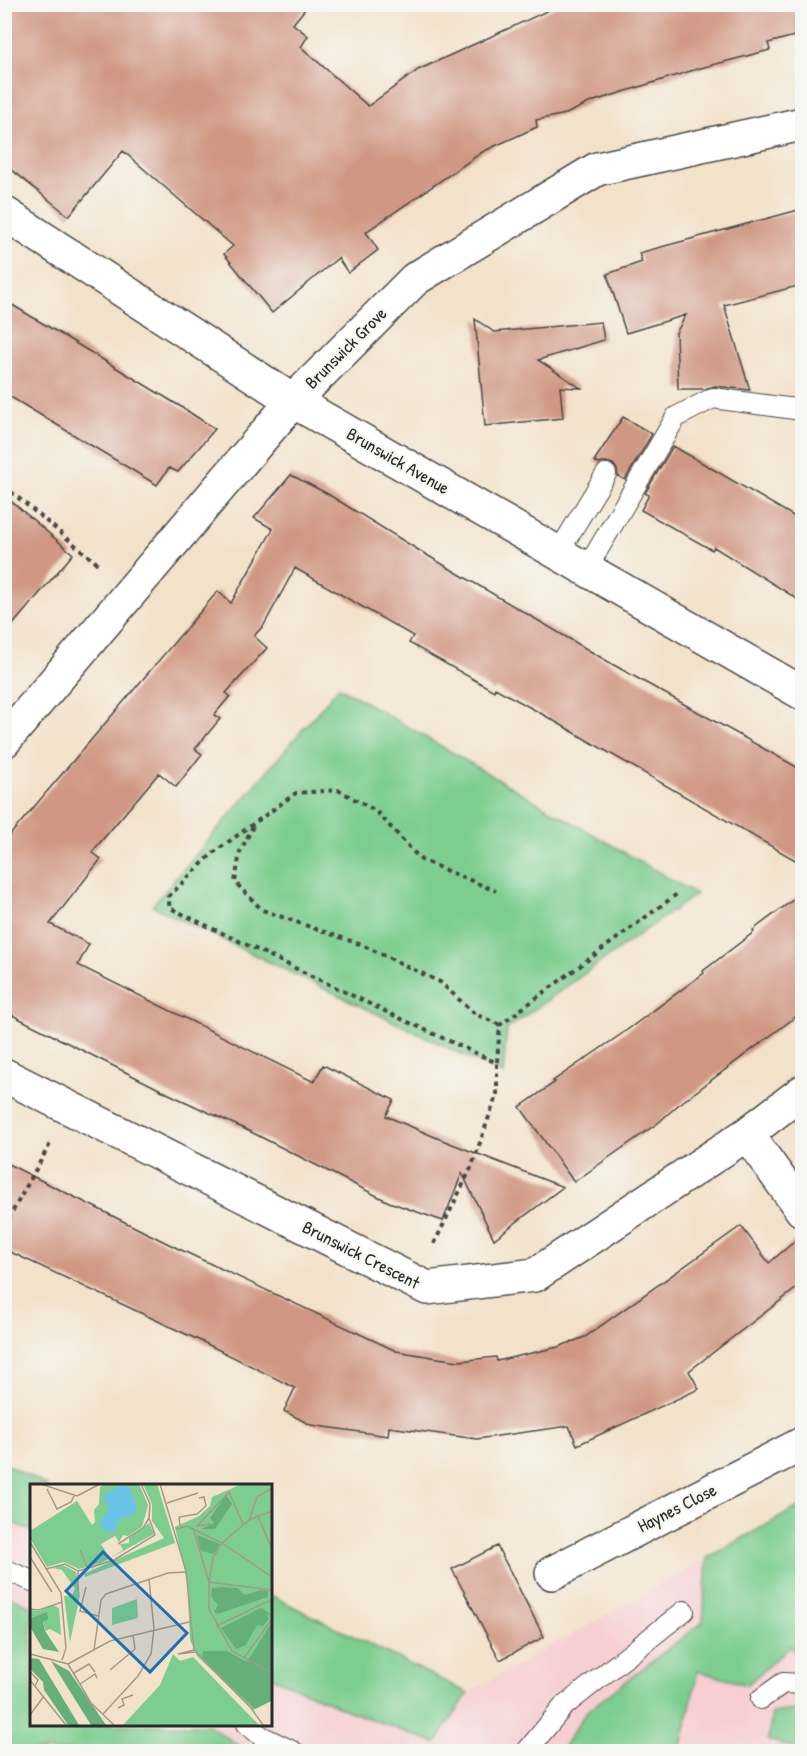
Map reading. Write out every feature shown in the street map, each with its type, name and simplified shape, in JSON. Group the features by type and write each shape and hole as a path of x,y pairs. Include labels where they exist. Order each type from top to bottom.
{"street":[{"name":"Brunswick Grove","path":"4,741 293,401 415,279 597,169 802,123"},
{"name":"Brunswick Avenue","path":"4,213 293,401 802,693"},
{"name":"Brunswick Crescent","path":"4,1075 427,1288 535,1275 747,1134 802,1092"},
{"path":"747,1134 802,1210"},
{"name":"Haynes Close","path":"552,1573 802,1444"}],"lane":[{"path":"586,570 676,417 713,398 802,410"},
{"path":"558,553 606,474"},
{"path":"4,1569 30,1580"},
{"path":"526,1752 563,1707 684,1611"},
{"path":"761,1699 783,1683 802,1684"},
{"path":"248,1726 261,1736 294,1752"}],"path":[{"path":"4,486 131,592"},
{"path":"496,891 421,860 376,811 338,790 296,793 213,853 168,897 170,908 497,1063"},
{"path":"254,823 240,852 235,882 262,910 363,945 440,982 475,1014 500,1025"},
{"path":"416,1283 471,1168 497,1094 500,1025 677,894"},
{"path":"4,1227 69,1108"}],"shaded area":[{"path":"4,1464 30,1484 30,1726 272,1726 272,1596 468,1693 802,1505 802,1751 5,1751"}],"green space":[{"path":"339,687 696,894 507,1029 503,1074 152,906"},
{"path":"5,1464 44,1484 30,1484 30,1531 5,1519"},
{"path":"802,1505 802,1660 790,1646 747,1685 698,1671 680,1751 561,1751 586,1712 703,1622 707,1558"},
{"path":"4,1594 30,1606 30,1726 210,1726 247,1751 5,1751"},
{"path":"272,1596 468,1693 436,1743 349,1711 272,1677"},
{"path":"802,1709 802,1750 768,1740 772,1713"}],"building":[{"path":"15,4 309,4 293,24 308,36 301,47 368,106 418,70 562,4 802,4 802,34 768,43 770,50 697,69 591,102 566,114 536,120 537,127 484,151 366,232 378,250 348,273 338,258 272,313 224,254 233,246 123,151 69,216 4,164 4,18"},
{"path":"802,209 802,285 724,305 750,390 715,386 704,389 678,389 676,333 686,315 626,333 607,274 642,262 639,253"},
{"path":"4,300 215,429 178,472 169,468 157,485 4,393"},
{"path":"475,319 494,332 601,322 604,340 538,360 581,388 560,387 563,418 485,426"},
{"path":"623,417 652,434 625,480 618,476 613,464 606,462 599,464 594,461"},
{"path":"673,446 802,521 802,602 714,547 712,550 641,510 649,495 645,493"},
{"path":"291,475 326,493 612,664 802,770 802,864 542,714 495,688 494,691 409,643 413,636 295,568 264,625 254,636 267,648 226,693 230,696 214,715 220,719 195,749 202,754 176,787 159,773 92,852 101,859 50,924 89,944 78,965 314,1082 323,1065 394,1100 386,1116 563,1187 494,1239 462,1173 443,1221 389,1202 4,1011 4,842 218,591 231,603 273,529 254,518"},
{"path":"4,495 73,554 4,635"},
{"path":"802,893 802,1012 677,1106 658,1123 574,1182 520,1107 704,973 703,971 754,932 753,930"},
{"path":"4,1162 179,1249 396,1351 438,1358 459,1361 496,1357 497,1361 558,1347 585,1337 741,1226 769,1263 802,1235 802,1284 689,1371 699,1389 577,1445 569,1426 477,1439 389,1427 388,1436 311,1425 284,1411 295,1388 205,1343 4,1249"},
{"path":"497,1546 544,1637 500,1660 452,1569"}]}
